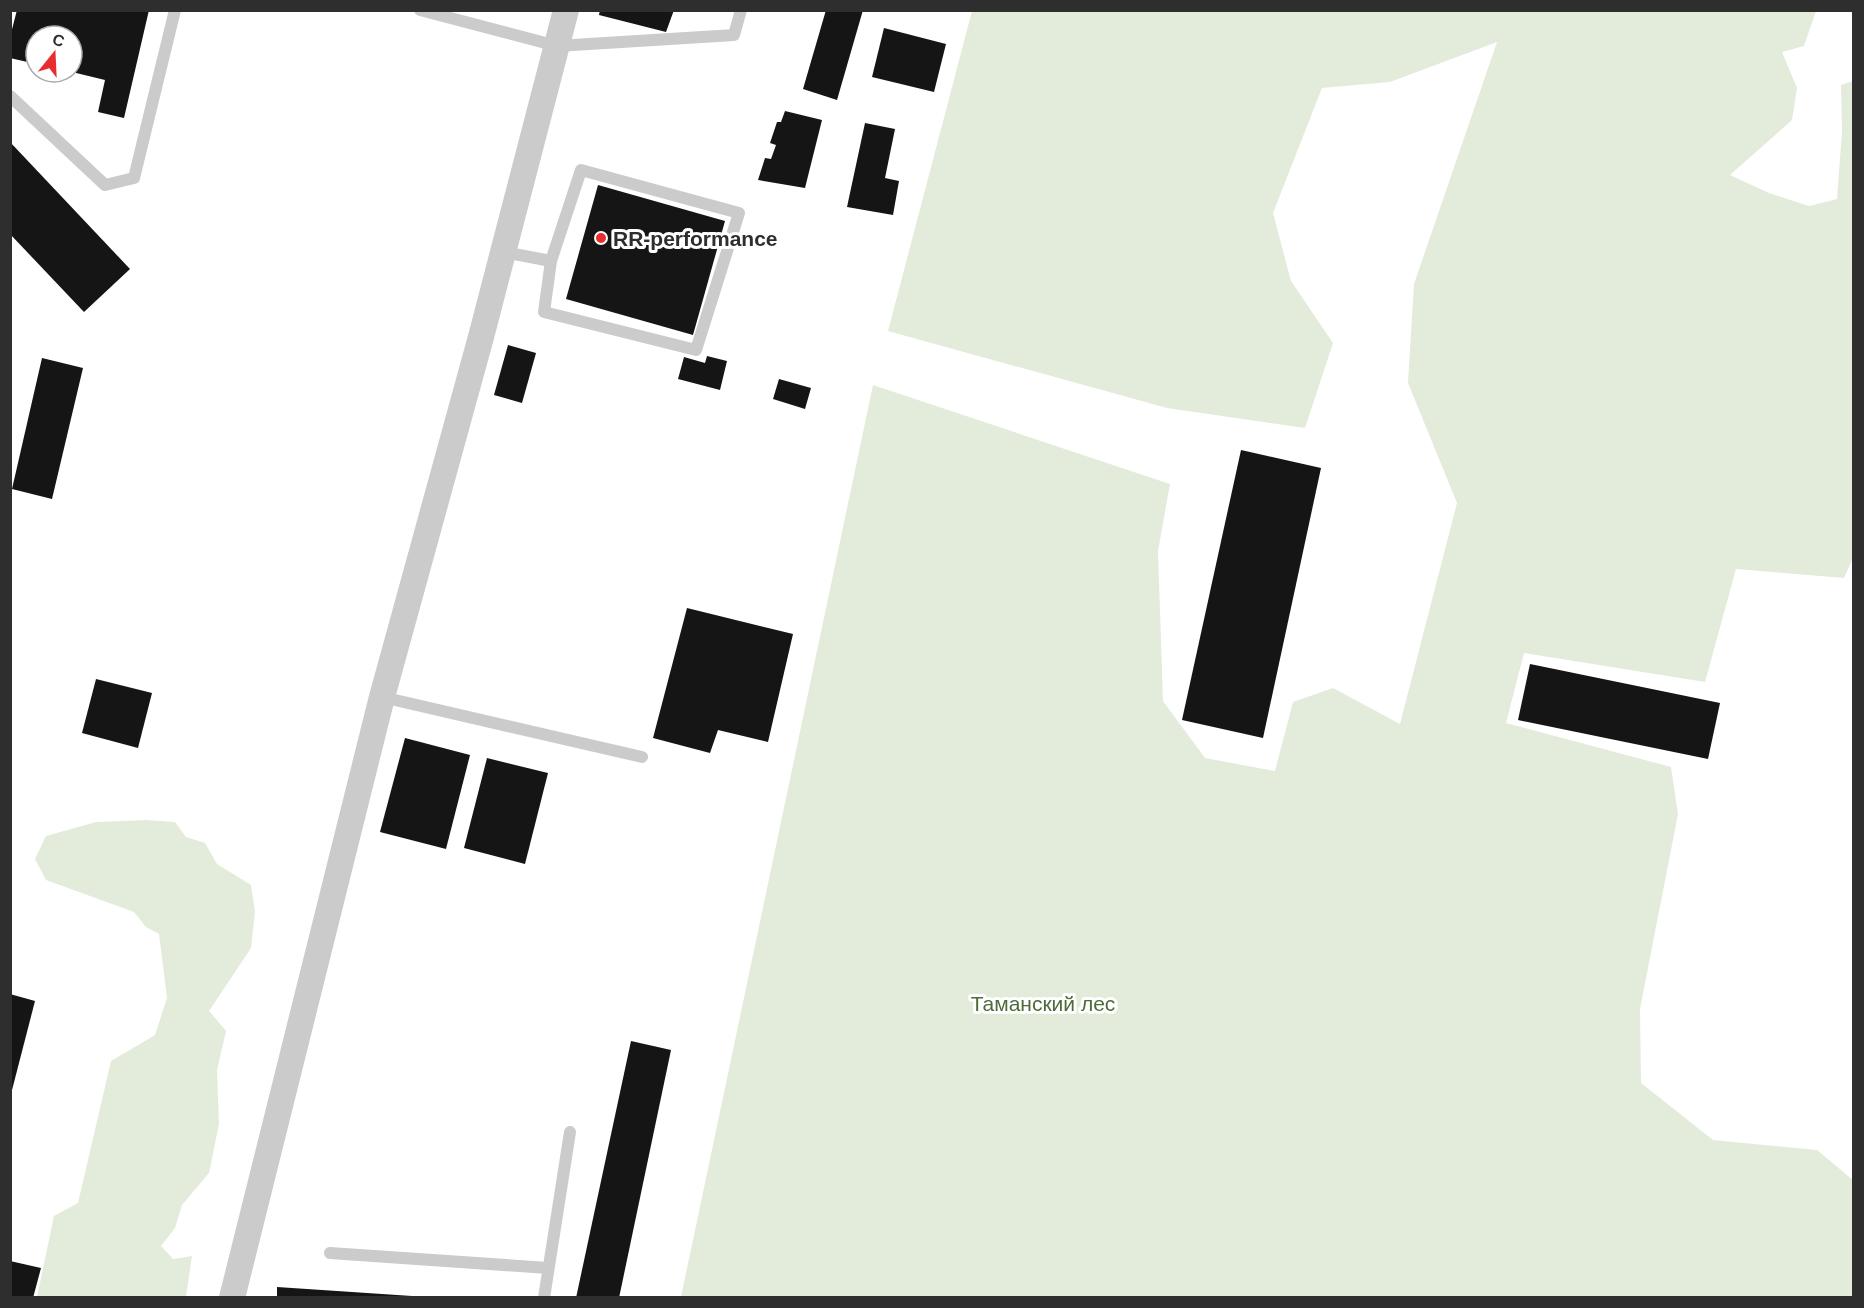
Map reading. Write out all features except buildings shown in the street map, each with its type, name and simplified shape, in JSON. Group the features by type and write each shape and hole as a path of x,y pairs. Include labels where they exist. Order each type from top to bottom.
{"street":[{"path":"232,1298 382,697 566,10"}],"lane":[{"path":"10,96 105,185 134,178 175,10"},
{"path":"420,10 557,46 734,35 741,10"},
{"path":"581,170 739,213 696,350 544,312 551,261 581,170"},
{"path":"503,252 551,261"},
{"path":"382,697 642,757"},
{"path":"544,1298 570,1132"},
{"path":"330,1253 548,1268"}],"green space":[{"name":"Таманский лес","path":"972,11 1816,11 1804,46 1782,52 1797,88 1792,120 1730,175 1769,193 1809,206 1837,199 1842,131 1841,85 1853,81 1853,558 1844,578 1736,569 1705,682 1524,653 1506,723 1671,767 1678,814 1640,1009 1641,1083 1713,1140 1817,1150 1853,1180 1853,1297 681,1297 873,385 1170,484 1158,551 1163,701 1205,758 1275,771 1293,702 1333,688 1400,724 1457,503 1408,383 1414,284 1497,42 1390,82 1322,88 1273,213 1291,281 1333,343 1305,428 1167,408 888,331"},
{"path":"146,820 175,822 186,837 205,843 217,864 251,885 255,912 251,948 209,1011 226,1031 217,1070 219,1124 209,1173 182,1205 175,1228 161,1246 173,1259 192,1256 186,1297 37,1297 54,1216 78,1203 111,1061 155,1035 167,998 159,934 146,927 134,912 46,880 35,859 46,836 96,822"}],"place":[{"name":"RR-performance","path":"601,238"}]}
